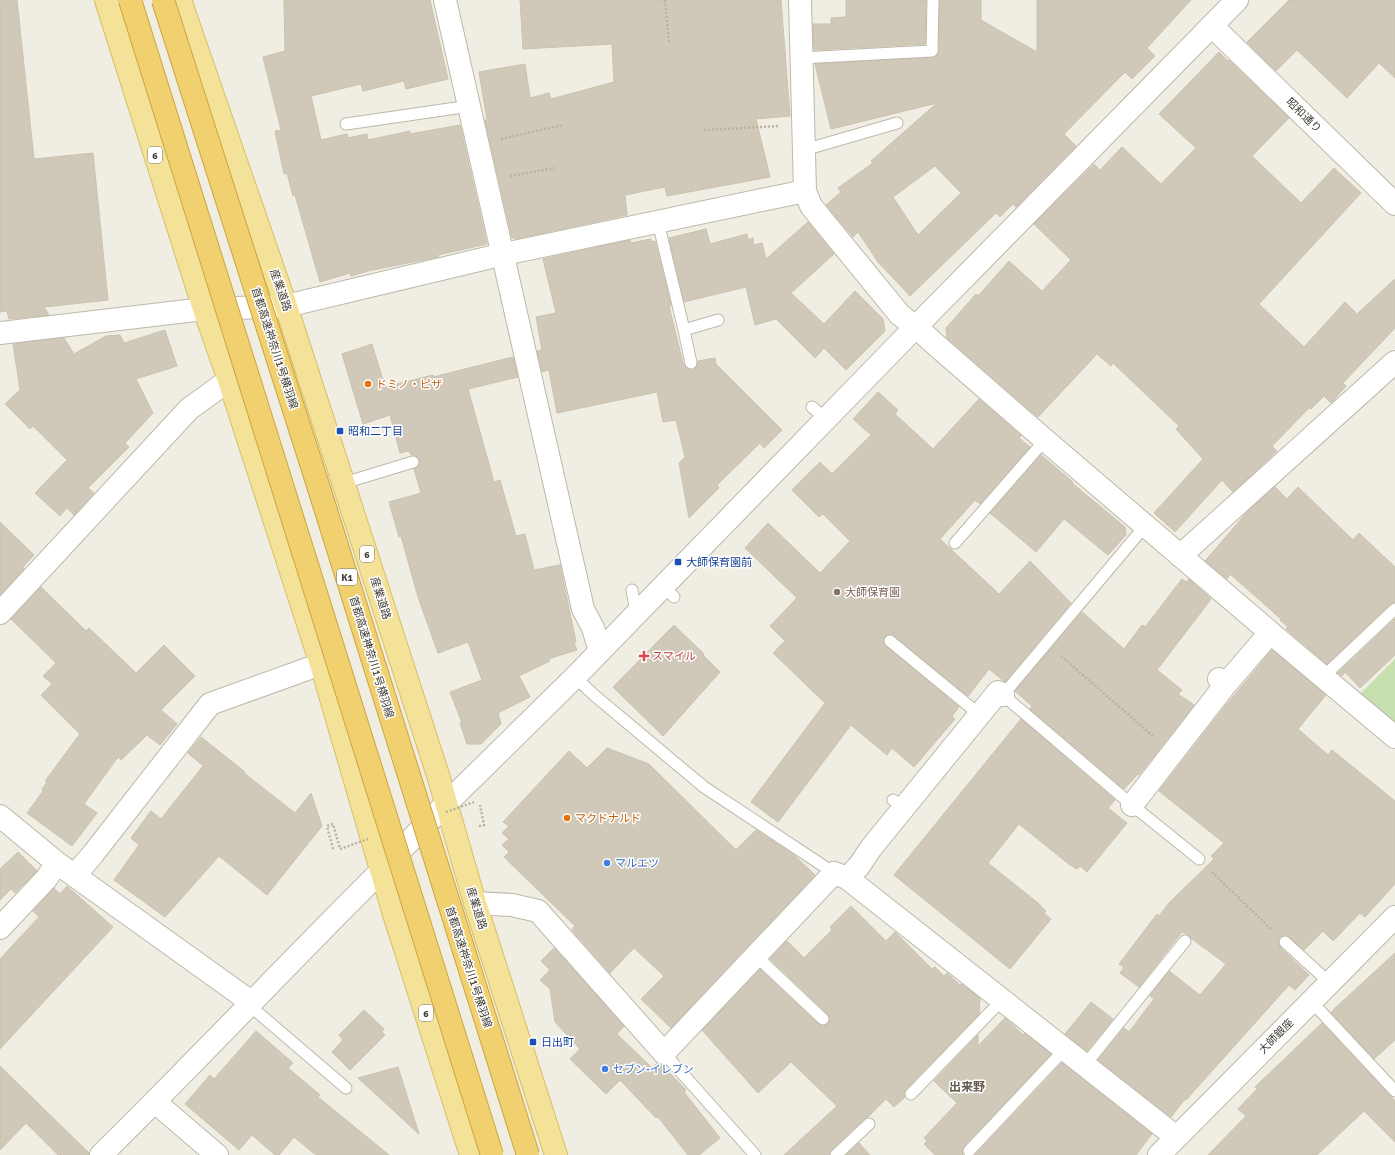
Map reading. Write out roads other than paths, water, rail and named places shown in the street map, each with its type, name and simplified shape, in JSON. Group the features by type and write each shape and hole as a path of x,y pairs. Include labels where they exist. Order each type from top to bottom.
{"highway":[{"path":"130,0 492,1155"},
{"name":"首都高速神奈川1号横羽線","path":"163,0 315,475 528,1155"}],"main road":[{"name":"6","path":"106,0 204,309 321,664 393,911 472,1155"},
{"name":"産業道路","path":"180,0 286,306 344,483 447,803 475,903 556,1155"}],"street":[{"path":"445,0 504,254 553,450 548,478 584,609 593,628 600,651"},
{"path":"800,0 805,191 811,206 900,316 916,327 1180,556 1395,737"},
{"path":"101,1155 155,1102 250,1003 447,803 575,677 636,613 668,591 819,413 916,327 1237,0"},
{"name":"昭和通り","path":"1212,26 1395,204"},
{"path":"0,333 204,309 286,306 504,254 805,191"},
{"path":"1180,556 1319,438 1395,362"},
{"path":"0,613 189,409 228,380"},
{"path":"1132,805 1172,753 1223,682 1270,633"},
{"path":"0,928 46,879 92,854 210,704 321,664"},
{"path":"475,903 512,905 538,911 664,1053 756,956 841,876 859,866 866,844 899,803 980,715 998,692 1003,695"},
{"path":"0,816 66,869 250,1003"},
{"path":"841,876 1176,1137"},
{"name":"大師銀座","path":"1158,1155 1395,917"},
{"path":"155,1102 217,1155"}],"lane":[{"path":"801,58 932,51 933,0"},
{"path":"346,124 470,106"},
{"path":"804,150 897,123"},
{"path":"658,222 692,362"},
{"path":"684,330 718,320"},
{"path":"956,543 1045,440"},
{"path":"344,483 413,462"},
{"path":"1145,526 1003,695 1132,805 1199,859"},
{"path":"632,590 636,613"},
{"path":"1323,677 1395,609"},
{"path":"890,641 980,715"},
{"path":"575,677 594,695 704,787 841,876"},
{"path":"1085,1065 1185,941"},
{"path":"1285,942 1330,982"},
{"path":"756,956 823,1019"},
{"path":"911,1094 1002,1000"},
{"path":"1311,1001 1395,1090"},
{"path":"250,1003 346,1088"},
{"path":"969,1151 1065,1049"},
{"path":"664,1053 755,1155"},
{"path":"836,1155 869,1124"}],"place":[{"name":"ドミノ・ピザ","path":"368,384"},
{"name":"昭和二丁目","path":"340,431"},
{"name":"大師保育園前","path":"678,562"},
{"name":"大師保育園","path":"837,592"},
{"name":"スマイル","path":"644,656"},
{"name":"マクドナルド","path":"567,818"},
{"name":"マルエツ","path":"607,863"},
{"name":"日出町","path":"533,1042"},
{"name":"セブン-イレブン","path":"605,1069"}],"district":[{"name":"出来野","path":"967,1087"}]}
